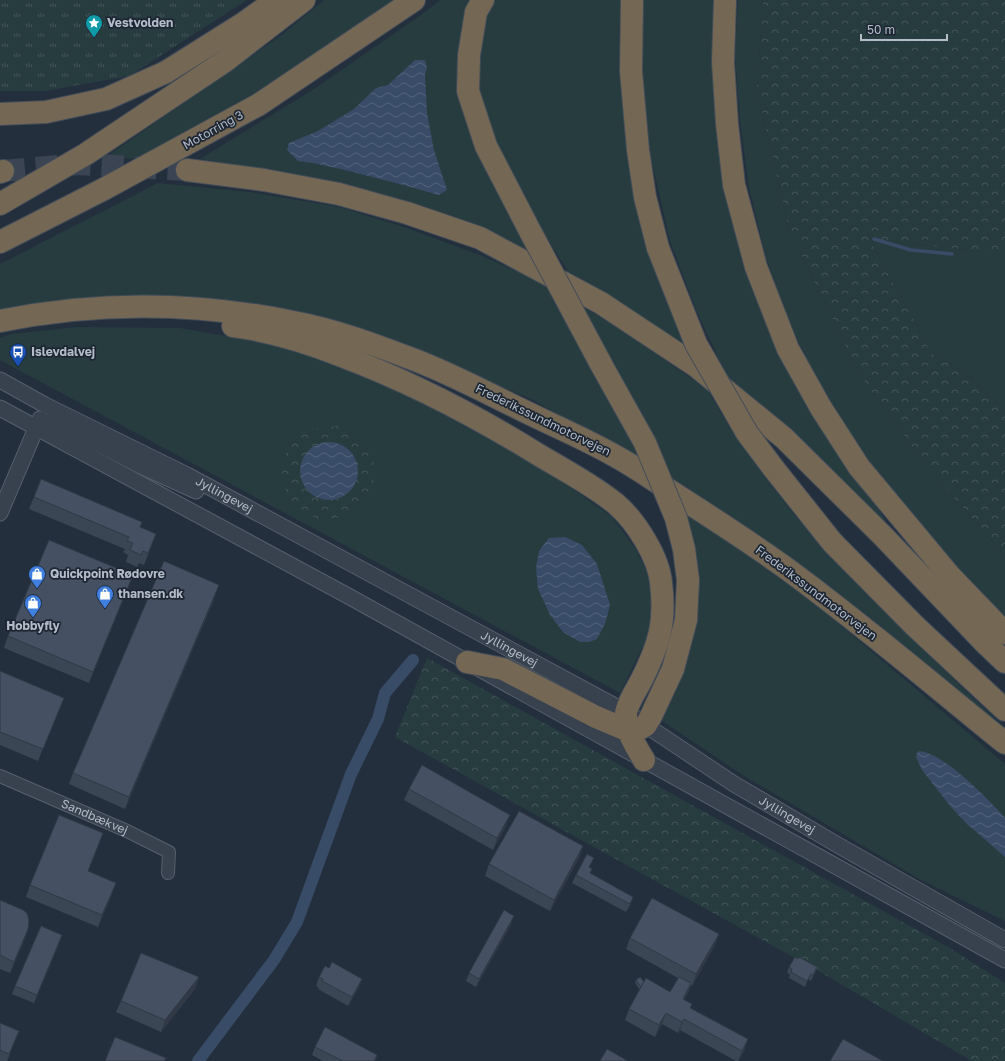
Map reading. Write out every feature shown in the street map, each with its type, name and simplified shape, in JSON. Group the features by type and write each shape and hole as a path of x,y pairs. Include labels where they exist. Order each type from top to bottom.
{"highway":[{"path":"0,114 46,112 106,98 166,72 244,23 276,0"},
{"path":"0,204 93,150 225,61 304,0"},
{"name":"Motorring 3","path":"0,242 104,189 258,105 414,0"},
{"path":"483,0 476,12 469,55 468,91 486,146 602,366 645,443 676,518 684,549 688,580 686,620 673,669 633,722"},
{"path":"632,0 631,71 638,150 646,197 658,248 696,344 747,433 832,542 915,626 1005,710"},
{"path":"724,0 723,62 727,124 734,185 756,267 788,349 820,408 859,467 950,576 1005,633"},
{"path":"187,170 264,180 339,194 407,213 480,238 601,303 696,366 784,438 882,535 1005,662"},
{"name":"Frederikssundmotorvejen","path":"1,320 56,311 106,307 157,306 207,308 296,322 408,357 459,379 617,457 725,526 784,567 839,609 1005,743"},
{"path":"56,311 181,319 244,327 303,341 378,369 438,397 490,425 595,489 617,505 635,524 649,547 661,580 663,599 662,626 633,722 644,760"},
{"path":"467,662 503,669 596,717 633,722"}],"street":[{"name":"Jyllingevej","path":"0,380 45,405 250,510 633,722 836,844 1005,940"},
{"path":"0,513 37,428 45,405"},
{"name":"Jyllingevej","path":"0,408 350,597 1005,960"},
{"path":"37,428 43,423 51,421 143,467 210,498 250,510"},
{"name":"Sandbækvej","path":"0,776 127,831 169,852 168,873"}],"green space":[{"name":"Vestvolden","path":"0,0 247,0 129,76 45,91 0,91"},
{"path":"324,0 396,0 253,94 137,159 106,157 283,34"},
{"path":"440,0 472,0 461,46 534,255 402,199 296,174 200,159 314,89 421,15"},
{"path":"492,0 621,0 619,35 624,114 691,351 574,281 541,228 496,141 476,87 478,40"},
{"path":"640,0 716,0 712,59 783,360 888,524 793,432 730,383 697,312 670,241 648,145 639,76"},
{"path":"738,0 763,0 757,89 789,229 860,375 926,466 1005,555 1005,623 895,497 850,433 811,368 786,316 765,254 749,188 740,121 735,55"},
{"path":"763,0 1005,0 1005,250 971,250 870,240 931,353 973,378 1005,410 1005,555 926,466 860,375 789,229 757,89"},
{"path":"158,183 250,192 339,207 404,227 480,255 551,287 644,464 533,400 428,355 288,311 0,313 0,264"},
{"path":"870,240 971,250 1005,250 1005,410 973,378 931,353"},
{"path":"580,305 622,330 708,390 728,425 761,472 796,517 854,581 923,650 1005,728 1005,731 867,615 799,564 726,513 672,478"},
{"path":"77,327 180,328 295,348 382,379 467,422 556,477 612,517 635,548 653,583 652,628 620,693 0,360 0,338 11,334"},
{"path":"338,426 364,441 376,468 370,497 348,516 319,520 293,505 281,478 287,449 309,429"},
{"path":"686,513 794,586 1005,764 1005,921 921,880 744,776 662,721 683,668"},
{"path":"427,658 948,947 1005,983 1005,1061 972,1061 822,973 395,737"}],"water":[{"path":"415,60 425,60 427,68 425,75 427,113 434,150 447,190 439,195 345,170 298,161 287,150 289,143 318,131 354,109 376,88 388,85"},
{"path":"323,442 335,442 350,450 358,465 358,477 350,492 335,500 323,500 308,492 300,477 300,465 308,450"},
{"path":"565,537 582,545 597,564 610,605 605,624 597,639 589,642 580,642 563,632 550,615 538,589 536,568 539,551 549,538"},
{"path":"919,751 941,760 953,768 977,789 1005,818 1005,857 966,823 951,807 922,770 916,757"}],"building":[{"path":"41,479 142,522 140,527 156,534 148,553 143,551 141,555 130,550 133,543 127,541 129,537 34,497"},
{"path":"49,540 133,575 93,672 8,636"},
{"path":"164,561 219,585 129,797 73,773"},
{"path":"0,671 64,698 43,749 0,732"},
{"path":"422,765 510,815 497,838 409,789"},
{"path":"519,811 583,846 554,900 489,864"},
{"path":"59,815 103,833 88,871 116,883 102,915 30,885"},
{"path":"587,854 594,858 589,867 592,869 590,873 633,897 630,904 576,875"},
{"path":"652,898 719,934 696,974 630,938"},
{"path":"0,900 23,910 27,913 29,920 28,929 14,962 0,955"},
{"path":"504,910 514,916 479,979 469,973"},
{"path":"41,926 62,935 37,995 15,986"},
{"path":"141,953 199,977 165,1020 121,1001"},
{"path":"795,957 798,959 799,957 817,967 813,975 811,974 807,981 791,972 792,969 789,967"},
{"path":"332,962 362,979 352,997 322,981 323,979 319,977 325,966 329,968"},
{"path":"640,977 644,982 641,987 636,980"},
{"path":"679,977 691,983 683,999 692,1004 690,1008 748,1039 742,1051 684,1019 682,1022 666,1013 659,1025 629,1009 646,978 670,992"},
{"path":"0,1023 19,1031 9,1054 0,1050"},
{"path":"325,1027 377,1055 374,1061 343,1061 315,1047"},
{"path":"115,1037 166,1058 164,1061 105,1061"},
{"path":"843,1039 883,1061 830,1061"},
{"path":"607,1049 628,1061 600,1061"}],"waterway":[{"path":"874,239 911,250 952,254"},
{"path":"198,1061 274,960 297,922 351,774 378,719 385,693 413,660"}],"tunnel":[{"path":"3,171 79,164 187,170"}],"place":[{"name":"Vestvolden","path":"94,38"},
{"name":"Islevdalvej","path":"18,367"},
{"name":"Quickpoint Rødovre","path":"37,589"},
{"name":"thansen.dk","path":"105,609"},
{"name":"Hobbyfly","path":"33,618"}]}
